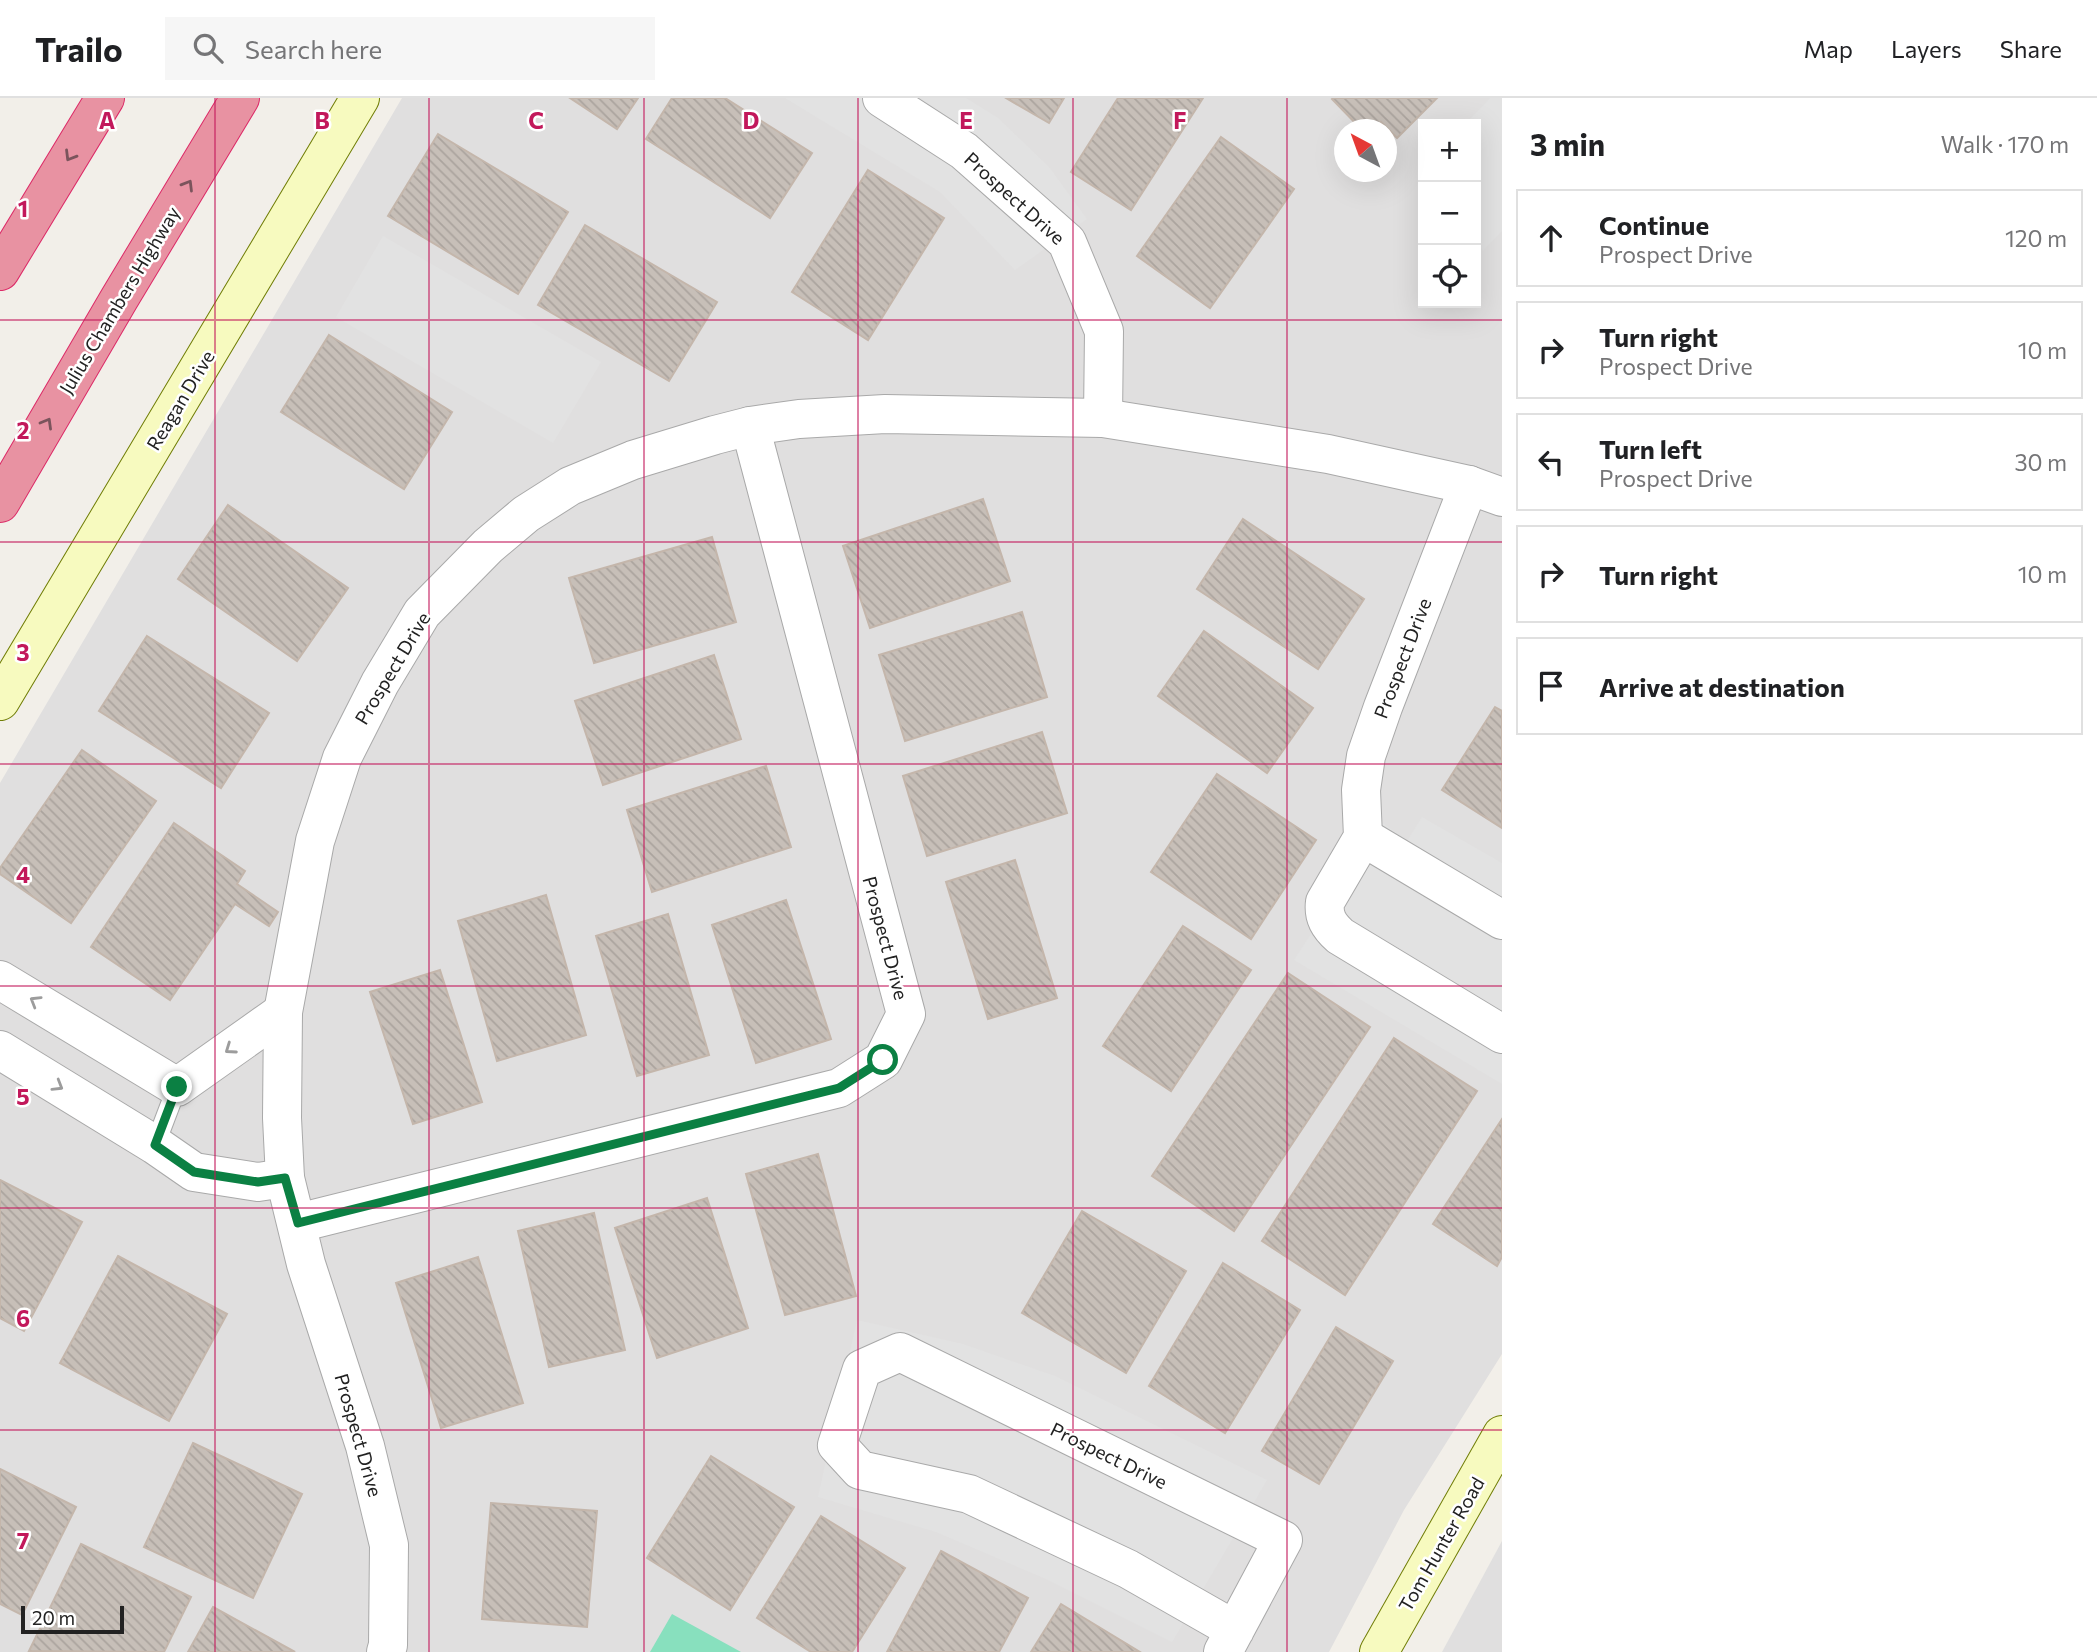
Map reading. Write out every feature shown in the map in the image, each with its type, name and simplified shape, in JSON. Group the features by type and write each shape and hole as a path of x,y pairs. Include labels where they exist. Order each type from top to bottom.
{"highway":[{"path":"0,271 105,98"},
{"name":"Julius Chambers Highway","path":"0,503 240,98"}],"street":[{"name":"Reagan Drive","path":"0,701 360,98"},
{"name":"Prospect Drive","path":"882,98 964,151 1067,242 1104,331 1103,418"},
{"name":"Prospect Drive","path":"386,1652 389,1545 365,1446 306,1264 285,1178 282,1118 283,1012 315,841 342,758 380,683 422,613 488,546 526,514 570,486 633,460 750,426 799,419 885,414 1103,418 1328,454 1485,491 1382,706 1366,756 1360,790 1363,837"},
{"name":"Prospect Drive","path":"298,1223 839,1088 883,1060 906,1014 750,426"},
{"path":"1502,920 1363,837 1325,902 1324,911 1331,928 1340,936 1502,1034"},
{"path":"0,980 177,1087 283,1012"},
{"path":"0,1050 194,1172 258,1182 285,1178"},
{"name":"Prospect Drive","path":"900,1352 1283,1540 1229,1641 1128,1569 969,1494 860,1470 837,1445 862,1369 900,1352"},
{"name":"Tom Hunter Road","path":"1380,1652 1502,1435"}],"lane":[{"path":"155,1145 177,1087"}],"shaded area":[{"path":"402,98 1502,98 1502,1354 1404,1510 1329,1652 0,1652 0,783"},
{"path":"785,98 966,98 998,118 1049,167 1087,219 1015,270 940,192"},
{"path":"1490,98 1502,98 1502,231 1483,251 1481,119 1470,119"},
{"path":"383,236 601,362 553,443 336,317"},
{"path":"1422,817 1502,863 1502,1084 1294,960 1383,823 1407,841"},
{"path":"857,1320 963,1344 1055,1376 1267,1480 1172,1642 1046,1579 936,1532 818,1497"},
{"path":"1502,1541 1502,1652 1442,1652"}],"green space":[{"path":"672,1614 741,1652 650,1652"}],"building":[{"path":"570,98 638,98 617,129"},
{"path":"672,98 725,98 812,153 770,218 646,139"},
{"path":"1006,98 1064,98 1049,123"},
{"path":"1118,98 1203,98 1131,210 1071,172"},
{"path":"1437,98 1397,138 1397,119 1351,119 1332,99"},
{"path":"438,134 568,212 518,294 388,216"},
{"path":"1221,137 1294,189 1210,308 1137,256"},
{"path":"868,170 944,218 868,340 792,292"},
{"path":"585,225 717,302 669,381 538,305"},
{"path":"329,335 452,412 404,489 281,412"},
{"path":"983,499 1010,581 870,628 843,546"},
{"path":"228,505 348,588 297,661 178,579"},
{"path":"1243,519 1364,599 1318,669 1197,589"},
{"path":"712,537 736,622 594,663 569,578"},
{"path":"1022,612 1047,697 905,741 879,655"},
{"path":"1204,631 1313,708 1267,773 1158,696"},
{"path":"147,636 269,713 221,788 99,711"},
{"path":"714,655 741,739 603,785 575,701"},
{"path":"1495,707 1502,711 1502,828 1442,790"},
{"path":"1042,732 1067,813 927,856 903,776"},
{"path":"82,750 156,801 71,923 0,874 0,868"},
{"path":"766,766 791,847 652,892 627,810"},
{"path":"1217,774 1316,840 1251,939 1151,872"},
{"path":"174,823 245,871 237,884 278,912 269,926 235,904 170,1000 91,947"},
{"path":"1015,860 1057,998 988,1019 946,882"},
{"path":"546,895 586,1035 497,1061 458,921"},
{"path":"786,900 831,1039 756,1063 712,925"},
{"path":"668,914 709,1055 637,1076 596,936"},
{"path":"1183,926 1251,970 1171,1091 1103,1046"},
{"path":"440,970 482,1102 413,1124 370,992"},
{"path":"1288,973 1370,1027 1234,1231 1152,1176"},
{"path":"1394,1038 1477,1091 1345,1295 1262,1241"},
{"path":"1502,1119 1502,1257 1497,1266 1433,1224"},
{"path":"818,1154 856,1296 785,1315 746,1174"},
{"path":"0,1180 82,1222 24,1331 0,1318"},
{"path":"707,1198 748,1328 657,1358 615,1228"},
{"path":"1082,1211 1186,1271 1126,1373 1022,1313"},
{"path":"594,1213 625,1350 549,1367 518,1231"},
{"path":"118,1256 227,1314 169,1421 60,1363"},
{"path":"478,1257 523,1403 441,1428 396,1283"},
{"path":"1223,1263 1300,1310 1225,1433 1149,1386"},
{"path":"1336,1327 1393,1361 1319,1484 1262,1451"},
{"path":"193,1443 302,1494 253,1598 144,1547"},
{"path":"711,1456 794,1507 730,1610 647,1558"},
{"path":"0,1469 76,1507 22,1615 0,1604"},
{"path":"491,1503 597,1511 587,1627 482,1619"},
{"path":"821,1516 905,1568 852,1652 811,1652 757,1618"},
{"path":"81,1544 191,1597 164,1652 29,1651"},
{"path":"941,1551 1028,1598 999,1652 887,1652"},
{"path":"1061,1604 1140,1652 1031,1652"},
{"path":"213,1607 295,1652 188,1652"}],"route":[{"path":"177,1087 155,1145 194,1172 258,1182 285,1178 298,1223 839,1088 883,1060"}]}
